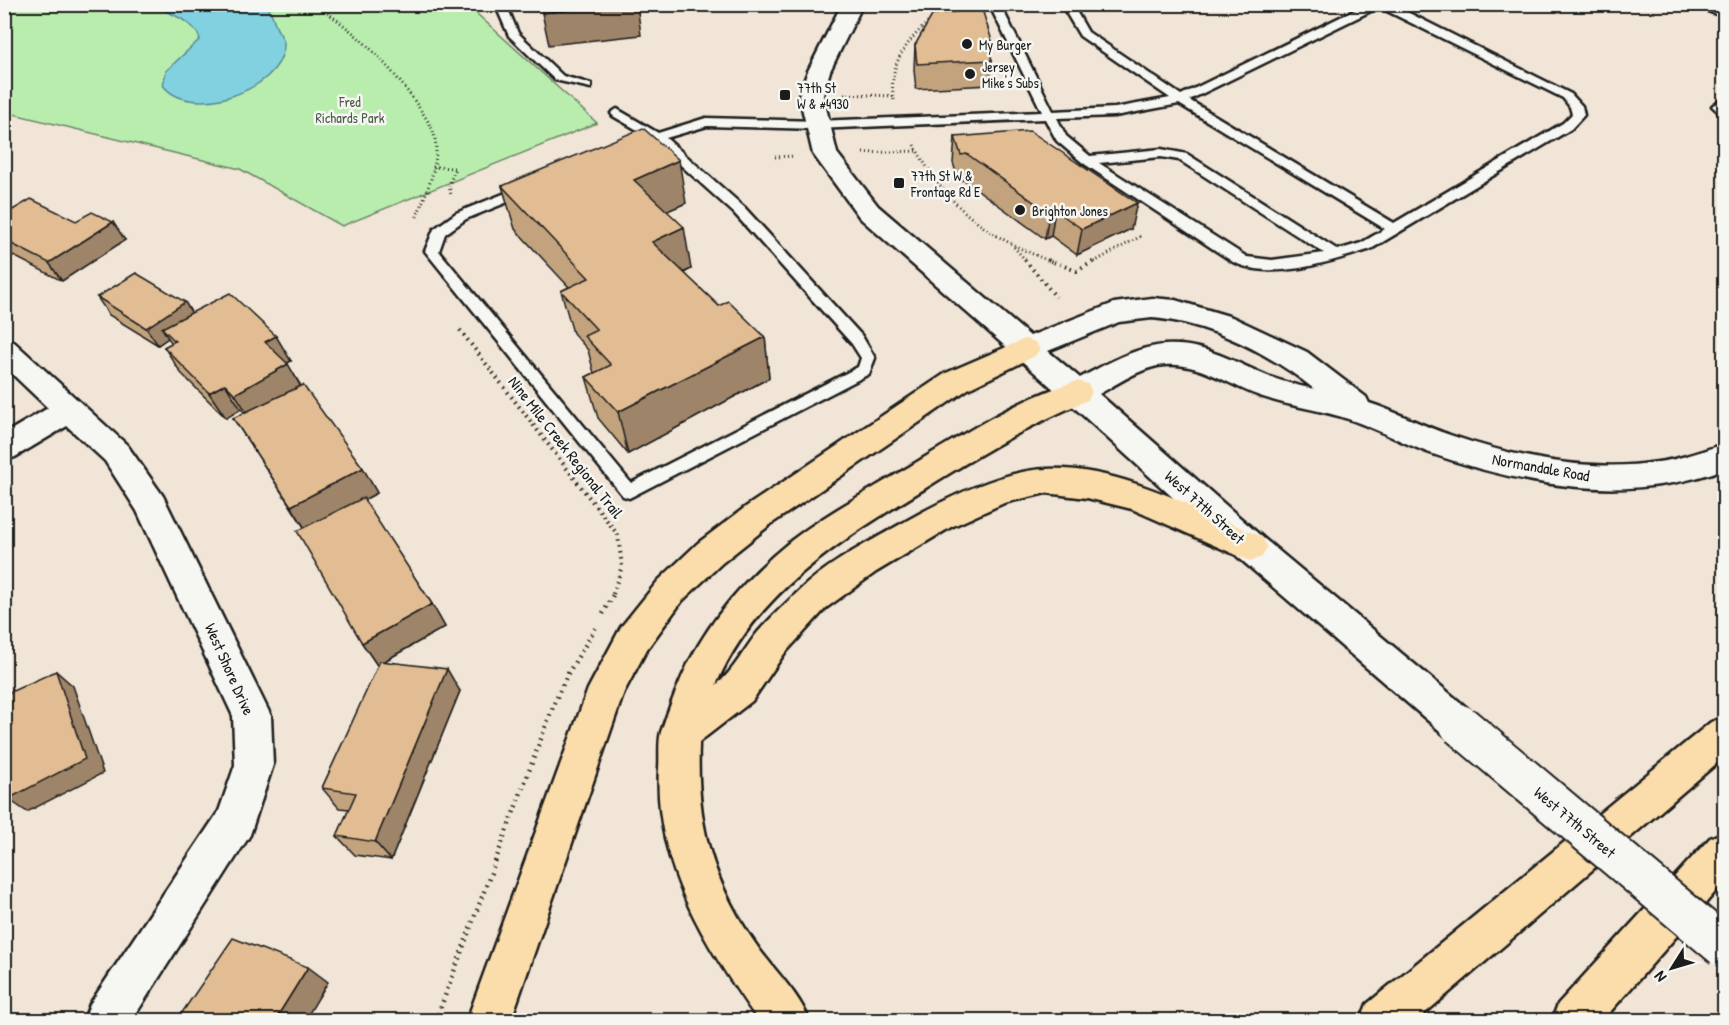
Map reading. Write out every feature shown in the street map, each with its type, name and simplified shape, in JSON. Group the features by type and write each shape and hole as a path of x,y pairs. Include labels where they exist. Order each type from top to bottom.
{"highway":[{"path":"489,1020 607,690 634,638 670,591 710,553 798,488 957,381 1025,350"},
{"path":"787,1020 732,950 712,912 688,853 675,778 679,735 696,686 715,649 749,602 793,559 839,525 1017,418 1077,392"},
{"path":"679,735 739,689 771,643 814,598 874,556 939,518 997,492 1046,482 1087,485 1139,498 1250,547"},
{"path":"1383,1020 1725,734"},
{"path":"1574,1020 1725,852"}],"street":[{"name":"West 77th Street","path":"853,4 816,79 812,95 816,125 825,154 869,212 1025,350 1077,392 1250,547 1725,946"},
{"path":"1710,4 1725,10"},
{"name":"Normandale Road","path":"1025,350 1114,313 1152,308 1175,310 1222,324 1297,359 1363,412"},
{"name":"West Shore Drive","path":"4,349 116,453 151,505 252,716 254,765 236,821 106,1020"},
{"name":"Normandale Road","path":"1077,392 1151,357 1166,354 1184,356 1227,369 1271,389 1363,412 1439,443 1493,460 1545,471 1606,478 1656,474 1707,464 1725,456"},
{"path":"4,449 71,409"}],"lane":[{"path":"500,4 513,34 559,78 587,86"},
{"path":"994,4 1061,138 1087,160 1243,261 1279,264 1337,255 1366,246 1567,126 1578,115 1576,106 1567,96 1382,4"},
{"path":"1066,4 1084,34 1180,100 1396,230"},
{"path":"617,113 657,137 739,210 857,340 868,358 864,370 629,492 432,251 439,232 461,216 657,137 706,122 816,125 1049,116 1115,112 1180,100 1376,4"},
{"path":"1725,101 1718,106 1725,113"},
{"path":"1087,160 1161,153 1183,157 1337,255"}],"path":[{"path":"314,4 365,40 396,76 437,138 437,154 414,226"},
{"path":"950,4 922,26 895,62 890,80 901,121 938,186 970,215 1010,243 1044,260 1077,271 1143,236"},
{"path":"433,167 455,168 449,186 452,205 461,216"},
{"path":"1010,243 1056,297"},
{"name":"Nine Mile Creek Regional Trail","path":"436,1020 554,704 567,675 615,590 623,554 618,535 460,329"}],"green space":[{"name":"Fred Richards Park","path":"466,4 597,123 342,226 240,169 5,112 5,5"}],"water":[{"path":"149,5 265,5 284,41 279,61 268,76 233,96 212,100 193,100 176,96 163,85 166,71 200,39 186,22"}],"building":[{"path":"541,4 624,4 542,13"},
{"path":"982,9 992,41 986,41 992,60 917,64 915,45 933,14"},
{"path":"643,128 679,160 634,180 684,227 652,242 719,306 728,301 765,337 618,412 586,377 611,365 584,336 597,330 561,291 589,278 502,186"},
{"path":"1030,131 1137,203 1082,229 1055,210 1049,213 967,154 961,155 955,137"},
{"path":"31,199 76,221 92,212 113,222 49,263 4,240 4,215"},
{"path":"136,273 185,302 146,328 97,297"},
{"path":"230,293 276,336 265,342 288,364 235,394 225,384 209,393 164,347 175,341 162,328"},
{"path":"303,385 363,468 291,506 233,418"},
{"path":"363,498 432,604 362,643 297,531"},
{"path":"380,661 447,669 375,842 337,836 356,793 322,788"},
{"path":"56,671 85,759 8,799 4,787 4,695"},
{"path":"233,938 308,967 275,1020 177,1020"}],"place":[{"name":"My Burger","path":"967,44"},
{"name":"Jersey Mike's Subs","path":"970,74"},
{"name":"77th St W & #4930","path":"785,95"},
{"name":"77th St W & Frontage Rd E","path":"899,183"},
{"name":"Brighton Jones","path":"1020,210"}]}
